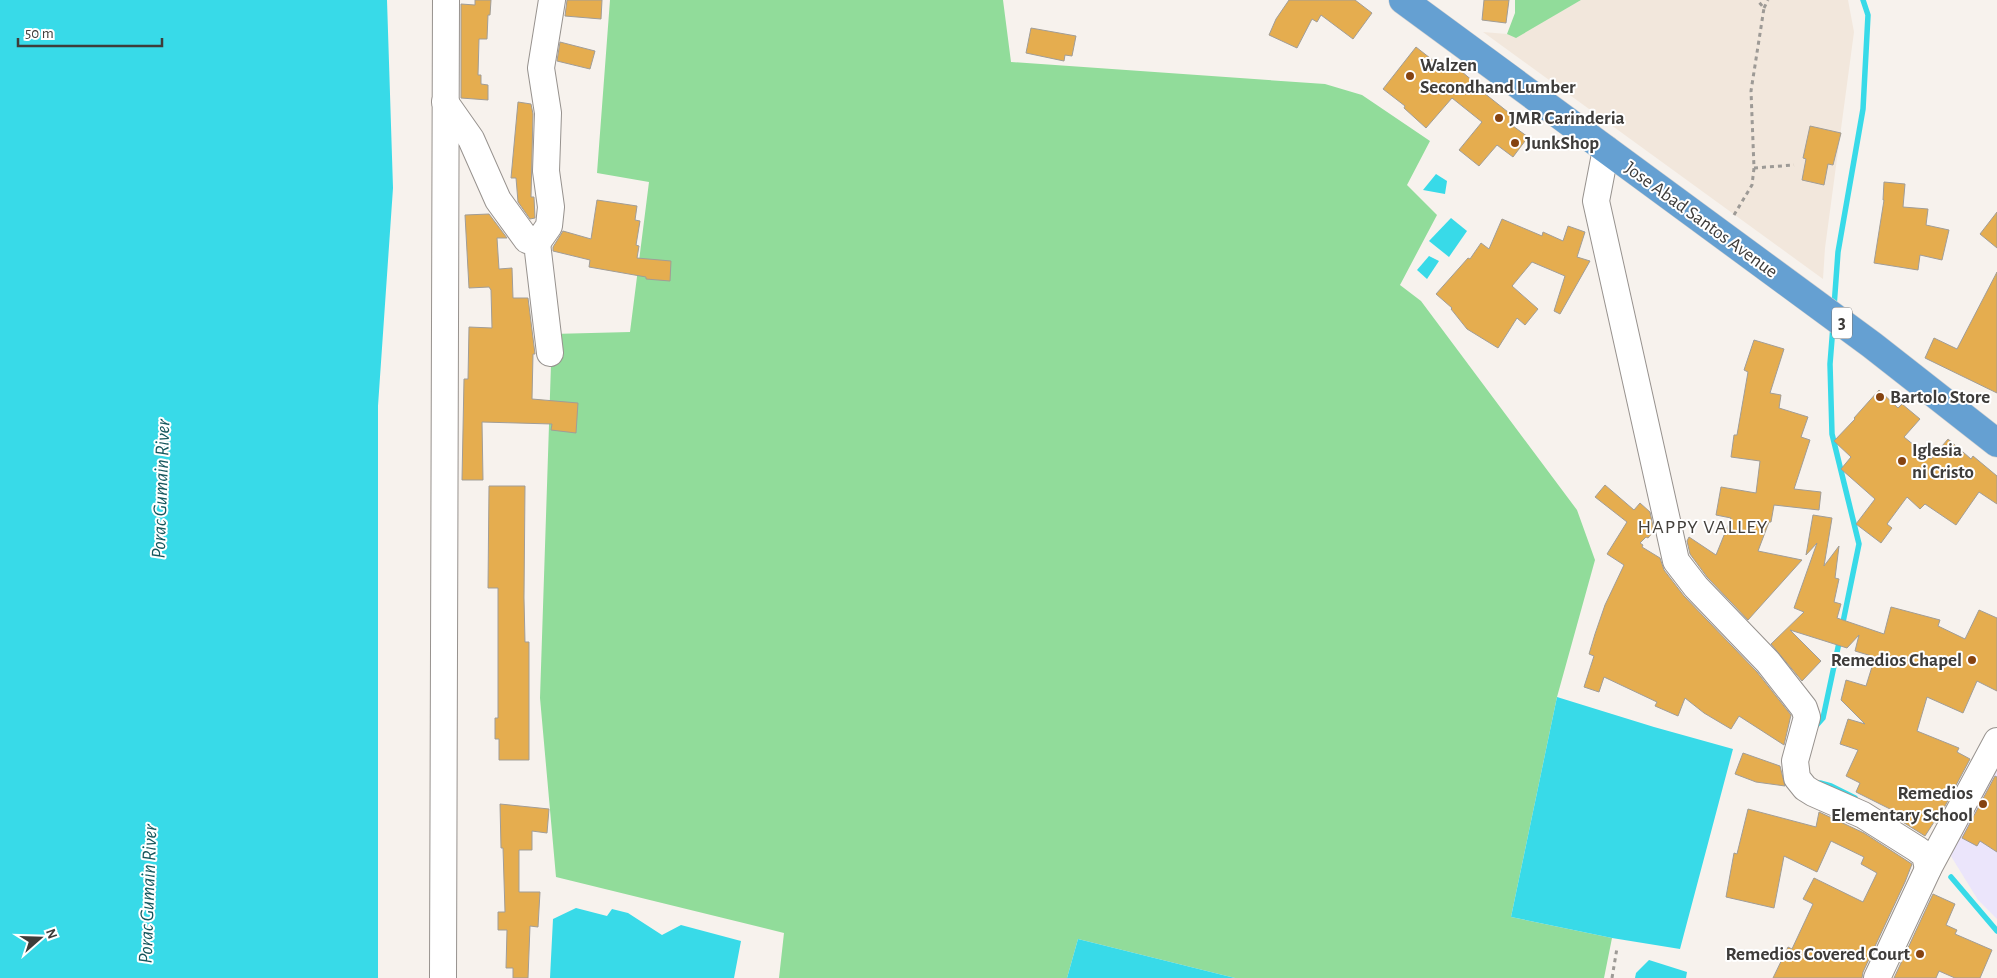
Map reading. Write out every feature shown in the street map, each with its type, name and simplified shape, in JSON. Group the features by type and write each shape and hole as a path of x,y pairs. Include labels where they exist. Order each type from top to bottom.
{"highway":[{"name":"Jose Abad Santos Avenue","path":"1403,0 1872,345 1997,443"}],"street":[{"path":"443,978 446,0"},
{"path":"550,353 537,243 549,226 551,207 546,171 548,113 541,68 552,0"},
{"path":"445,102 470,139 498,200 528,240 537,243"},
{"path":"1606,149 1596,201 1676,561 1696,587 1768,662 1804,708 1807,717 1795,761 1797,778 1805,788 1863,815 1917,849 1925,855 1928,869"},
{"path":"1877,978 1928,869 1997,741"}],"path":[{"path":"1757,0 1764,8"},
{"path":"1722,235 1752,185 1754,168 1751,91 1764,8 1768,0"},
{"path":"1754,168 1794,165"},
{"path":"1612,978 1618,948"}],"shaded area":[{"path":"1581,0 1848,0 1854,32 1825,248 1823,279 1483,32 1507,34 1516,37"},
{"name":"Remedios Elementary School","path":"1997,753 1997,919 1978,900 1946,848"}],"green space":[{"path":"610,0 1003,0 1011,62 1325,84 1362,95 1430,141 1407,185 1437,215 1400,285 1421,301 1577,510 1595,560 1557,697 1511,917 1612,938 1604,978 1235,978 1078,939 1067,978 779,978 784,933 556,877 540,698 552,334 630,332 649,182 597,173"},
{"path":"1515,0 1581,0 1516,38 1507,34 1515,13"}],"water":[{"name":"Porac Gumain River","path":"0,0 387,0 393,188 378,406 378,978 0,978"},
{"path":"1436,174 1447,181 1445,194 1423,190"},
{"path":"1451,218 1467,231 1449,257 1429,241"},
{"path":"1429,256 1439,261 1427,279 1417,270"},
{"path":"1557,697 1733,749 1680,949 1612,938 1511,917"},
{"path":"576,908 607,916 612,909 628,913 662,935 681,925 741,941 734,978 550,978 553,919"},
{"path":"1078,939 1235,978 1067,978"},
{"path":"1649,960 1687,972 1686,978 1635,978 1636,973"}],"building":[{"path":"475,0 491,0 487,39 479,39 478,75 481,75 481,84 488,85 488,100 461,98 461,4 475,5"},
{"path":"567,0 602,0 601,19 565,16"},
{"path":"1289,0 1355,0 1372,13 1353,39 1321,15 1317,22 1312,19 1297,48 1269,35 1276,19"},
{"path":"1484,0 1509,0 1506,23 1482,20"},
{"path":"1031,28 1076,36 1072,56 1065,55 1064,61 1026,53"},
{"path":"560,42 595,51 590,69 557,61"},
{"path":"1416,47 1449,73 1455,66 1480,87 1479,89 1518,120 1513,126 1528,137 1513,157 1497,145 1479,166 1459,150 1482,122 1452,98 1426,128 1404,108 1405,106 1383,89"},
{"path":"518,102 531,104 533,114 531,197 534,197 535,218 530,219 518,202 516,178 511,178"},
{"path":"1810,126 1841,133 1833,165 1828,164 1824,185 1802,180 1806,159 1803,158"},
{"path":"1884,182 1905,184 1903,207 1928,209 1926,225 1949,230 1942,260 1920,255 1918,270 1874,263 1884,200"},
{"path":"597,200 637,206 635,220 640,221 636,245 639,246 637,258 671,261 670,281 646,279 646,277 589,267 590,260 553,251 553,247 563,231 591,239"},
{"path":"1997,212 1997,248 1980,234"},
{"path":"489,214 507,238 497,238 499,269 512,268 513,298 528,298 535,354 533,354 532,399 578,403 576,433 551,430 552,424 482,422 483,480 462,480 464,379 468,379 469,327 492,328 491,290 489,287 469,288 465,215"},
{"path":"1502,219 1542,236 1543,232 1563,241 1568,226 1585,232 1577,257 1590,261 1560,314 1554,311 1565,276 1532,262 1512,286 1538,309 1525,325 1517,318 1498,348 1467,329 1452,308 1436,294 1468,258 1470,259 1481,243 1489,249"},
{"path":"1997,272 1997,393 1925,358 1934,338 1957,349"},
{"path":"1754,340 1784,349 1770,393 1781,395 1779,408 1808,417 1801,437 1810,440 1794,489 1821,492 1819,510 1774,505 1771,522 1769,522 1758,551 1802,560 1748,620 1707,577 1690,554 1687,541 1689,537 1716,555 1731,518 1716,515 1721,487 1756,493 1760,461 1731,457 1734,435 1737,435 1748,372 1744,370"},
{"path":"1879,390 1898,408 1902,404 1920,419 1904,437 1931,459 1948,439 1971,459 1973,456 1997,476 1997,504 1979,492 1956,525 1925,504 1920,509 1907,497 1887,524 1892,528 1881,543 1856,524 1875,499 1841,469 1851,457 1834,441"},
{"path":"1605,485 1634,510 1640,503 1650,512 1654,531 1640,543 1643,545 1642,547 1660,558 1664,570 1684,596 1757,672 1791,715 1784,745 1739,716 1731,729 1704,713 1685,698 1678,716 1655,706 1657,702 1604,677 1599,692 1584,687 1594,656 1589,654 1595,634 1605,605 1624,565 1607,554 1627,522 1595,497"},
{"path":"489,486 525,486 524,598 525,642 529,642 529,760 499,760 499,739 495,739 495,718 498,718 498,588 488,588"},
{"path":"1813,515 1832,518 1824,566 1839,546 1835,578 1839,579 1834,602 1841,604 1837,618 1884,634 1891,607 1940,620 1938,626 1965,639 1979,610 1997,618 1997,691 1977,681 1963,713 1927,697 1917,731 1959,748 1957,752 1970,759 1936,823 1934,822 1925,836 1890,814 1892,810 1856,792 1860,783 1846,776 1858,750 1840,744 1848,719 1865,724 1841,700 1846,680 1866,686 1875,657 1855,651 1859,635 1847,648 1790,630 1821,661 1802,681 1771,644 1804,612 1794,608 1817,543 1806,555"},
{"path":"1743,753 1780,766 1785,786 1756,782 1735,774"},
{"path":"1995,776 1997,777 1997,852 1980,841 1977,846 1962,838"},
{"path":"500,804 549,809 547,833 532,831 532,850 519,850 519,892 540,892 538,927 530,926 528,978 513,978 513,968 506,968 507,930 498,930 498,912 505,912"},
{"path":"1748,809 1816,827 1819,812 1864,833 1912,864 1862,978 1773,978 1788,947 1792,949 1813,904 1803,899 1814,878 1863,902 1877,873 1861,864 1864,857 1831,841 1817,872 1784,856 1774,908 1726,897 1734,853 1737,854"},
{"path":"1933,894 1955,904 1946,925 1957,930 1955,934 1992,950 1980,978 1955,978 1939,971 1936,978 1894,978"}],"waterway":[{"path":"1834,307 1838,252 1863,109 1868,15 1863,0"},
{"path":"1833,326 1830,364 1832,434 1859,544 1842,627"},
{"path":"1815,727 1823,718 1840,638"},
{"path":"1820,783 1831,786 1855,798"},
{"path":"1951,877 1997,931"}],"place":[{"name":"Walzen Secondhand Lumber","path":"1410,76"},
{"name":"JMR Carinderia","path":"1499,118"},
{"name":"JunkShop","path":"1515,143"},
{"name":"Bartolo Store","path":"1880,397"},
{"name":"Iglesia ni Cristo","path":"1902,461"},
{"name":"Remedios Chapel","path":"1972,660"},
{"name":"Remedios Elementary School","path":"1983,804"},
{"name":"Remedios Covered Court","path":"1920,954"}],"district":[{"name":"HAPPY VALLEY","path":"1703,527"}]}
